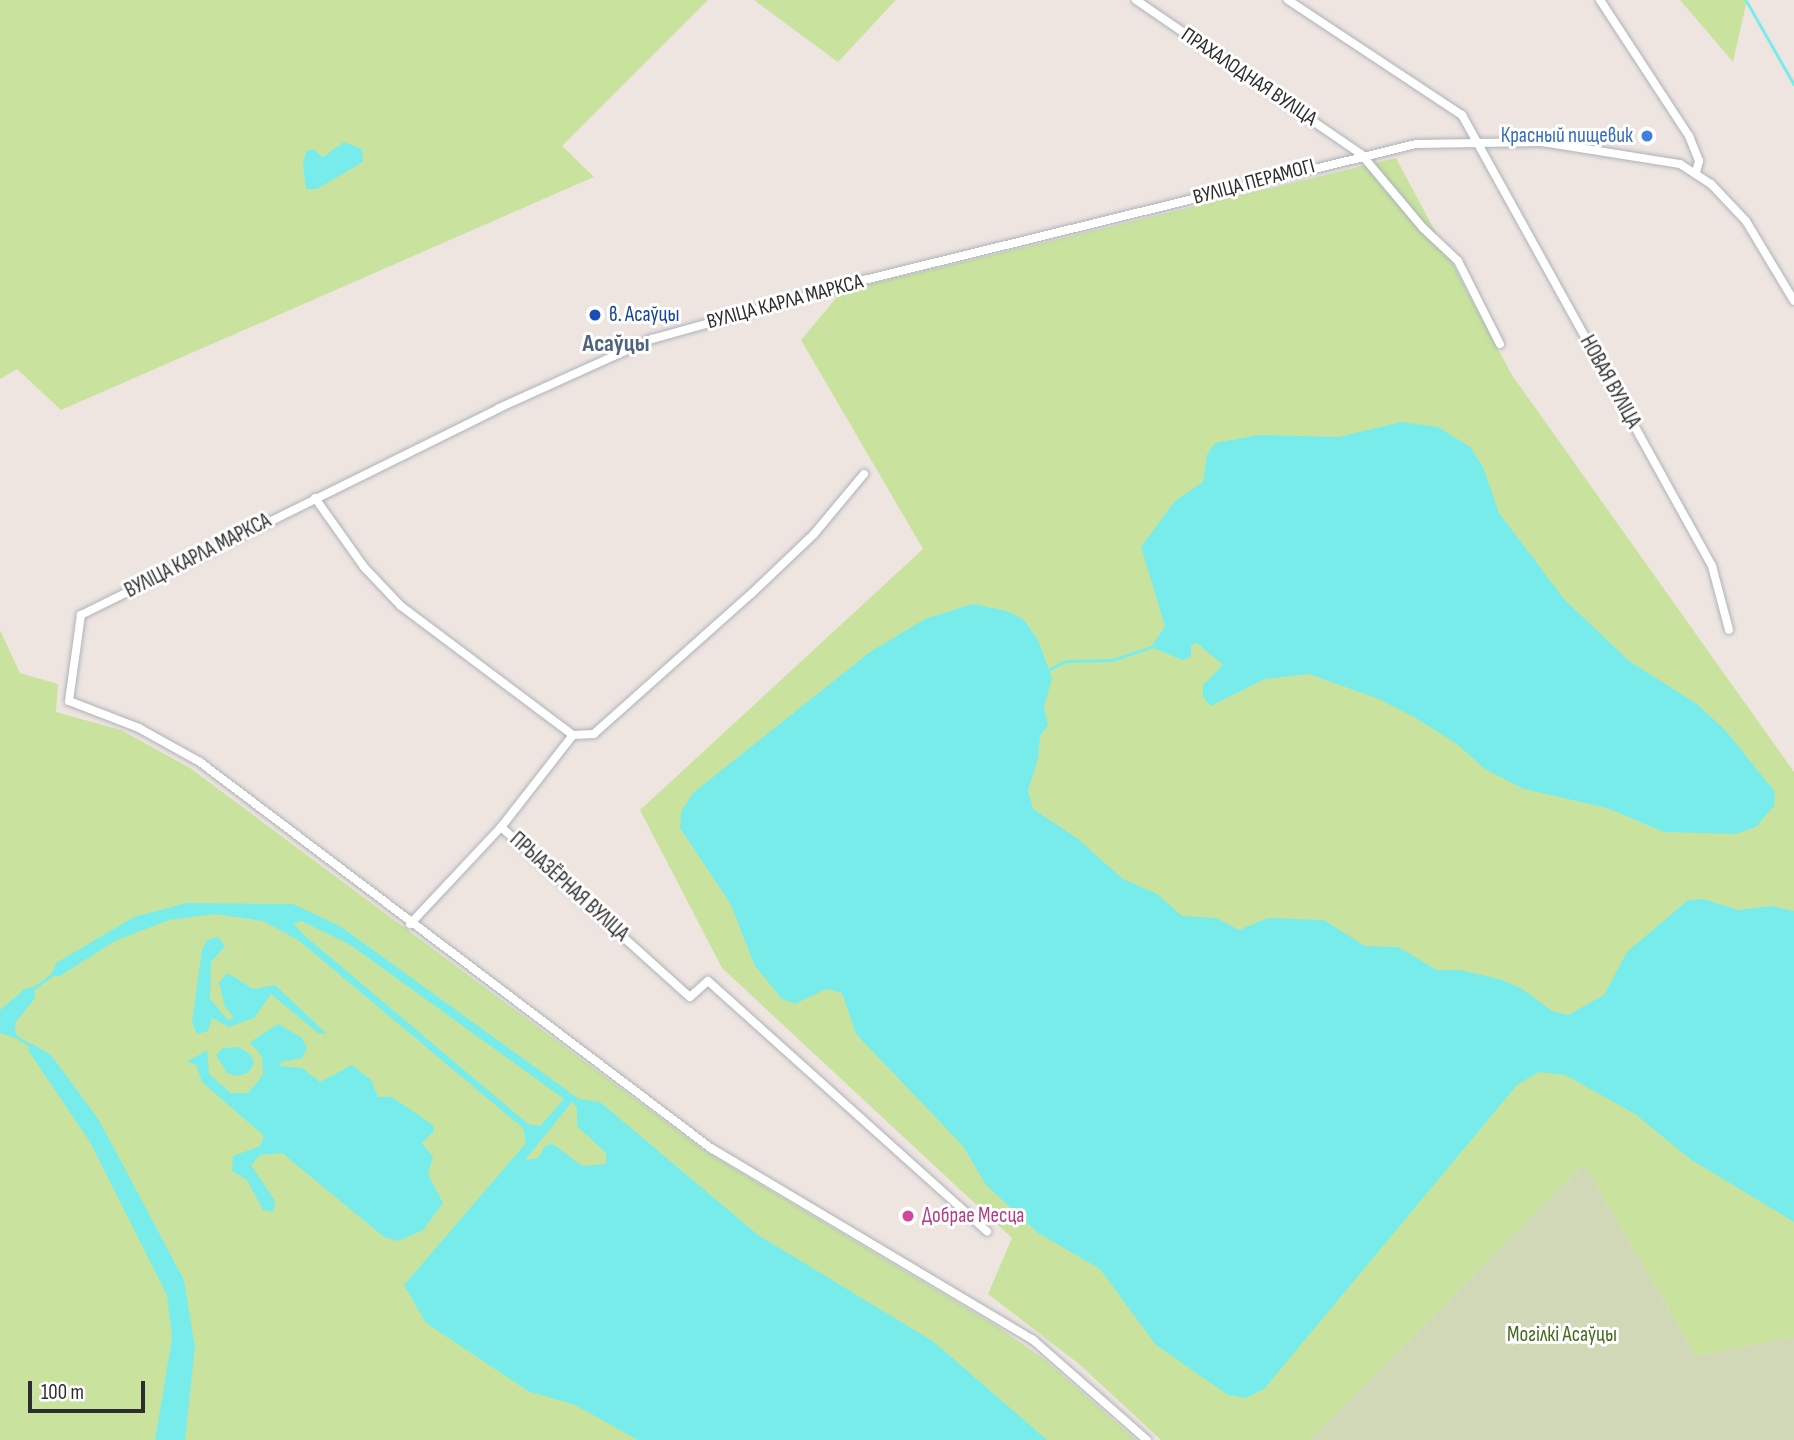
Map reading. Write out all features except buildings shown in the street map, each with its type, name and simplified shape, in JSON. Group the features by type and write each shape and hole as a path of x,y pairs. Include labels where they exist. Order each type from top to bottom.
{"street":[{"name":"ПРАХАЛОДНАЯ ВУЛІЦА","path":"1136,0 1361,154 1423,228 1458,261 1500,344"},
{"path":"1288,0 1455,108 1476,139"},
{"path":"1600,0 1689,136 1699,161 1696,172"},
{"name":"ВУЛІЦА ПЕРАМОГІ","path":"1035,239 1361,154 1476,139 1648,155 1696,172 1746,221 1794,302"},
{"name":"НОВАЯ ВУЛІЦА","path":"1476,139 1712,566 1729,630"},
{"name":"ВУЛІЦА КАРЛА МАРКСА","path":"410,924 200,762 139,728 69,701 81,615 315,498 652,339 1035,239"},
{"path":"315,498 364,566 401,606 573,735 594,733 752,593 814,534 864,474"},
{"name":"ПРЫАЗЁРНАЯ ВУЛІЦА","path":"573,735 501,827 690,997 708,981 987,1231"},
{"path":"501,827 410,924 712,1149 1033,1340 1147,1440"}],"green space":[{"path":"0,0 708,0 562,146 594,177 61,410 17,369 0,379"},
{"path":"754,0 896,0 838,62"},
{"path":"1680,0 1747,0 1733,62"},
{"path":"1396,158 1512,375 1794,772 1794,1337 1696,1356 1584,1164 1310,1440 1161,1440 1079,1364 988,1294 1012,1238 722,968 640,810 923,549 801,340 842,291"},
{"path":"0,630 20,673 58,684 56,712 121,730 190,768 706,1152 998,1327 1044,1359 1136,1440 0,1440"},
{"name":"Могілкі Асаўцы","path":"1584,1164 1696,1356 1794,1337 1794,1440 1310,1440"}],"water":[{"path":"344,142 362,149 363,162 317,189 306,189 303,165 306,151 313,149 323,157"},
{"path":"1401,422 1438,427 1470,447 1483,467 1499,513 1564,599 1629,661 1697,704 1726,731 1775,792 1774,806 1756,827 1735,834 1664,832 1607,808 1524,789 1485,769 1457,744 1414,717 1379,699 1309,674 1265,679 1211,706 1203,697 1203,685 1223,665 1197,643 1191,645 1191,657 1182,660 1151,647 1165,626 1141,547 1175,501 1203,482 1207,455 1215,443 1259,435 1339,437"},
{"path":"973,604 1007,611 1024,620 1038,640 1052,678 1044,707 1048,725 1040,736 1038,759 1028,790 1033,809 1078,839 1123,879 1157,894 1182,916 1216,918 1239,930 1268,918 1324,920 1365,946 1398,947 1437,970 1460,970 1499,979 1521,988 1552,1011 1568,1015 1604,995 1627,952 1688,900 1703,899 1738,910 1771,906 1794,911 1794,1222 1690,1159 1635,1114 1565,1075 1539,1072 1517,1085 1264,1389 1246,1398 1228,1395 1156,1345 1100,1269 1038,1233 986,1185 963,1146 856,1034 842,993 826,989 795,1004 781,998 755,966 730,903 680,828 681,812 693,793 870,652 925,619"},
{"path":"186,903 293,904 340,926 579,1099 600,1102 758,1235 934,1342 1047,1440 638,1440 575,1405 528,1391 426,1323 404,1285 526,1143 523,1128 298,940 263,921 215,914 169,920 115,941 60,976 51,976 56,963 134,917","holes":["301,921 349,944 564,1099 540,1126 528,1124 304,935 294,924","572,1102 577,1107 577,1126 606,1153 606,1164 582,1166 553,1144 545,1146 538,1158 525,1160"]},
{"path":"218,937 225,946 211,962 210,999 228,1020 234,1018 225,1007 219,982 228,973 253,989 275,985 327,1034 318,1033 271,994 254,1018 229,1027 212,1018 208,1031 197,1034 192,1022 202,950 207,940"},
{"path":"34,987 35,998 15,1023 16,1038 0,1033 0,1010 26,988"},
{"path":"278,1024 301,1037 307,1048 302,1058 281,1062 280,1066 302,1068 320,1082 352,1065 371,1080 378,1097 392,1097 433,1125 434,1131 422,1143 433,1157 428,1174 443,1203 423,1230 398,1241 384,1237 282,1153 260,1155 251,1165 275,1201 273,1212 263,1210 247,1180 232,1171 233,1156 260,1146 264,1136 202,1082 196,1065 187,1062 207,1050 209,1074 231,1093 248,1093 263,1075 262,1057 250,1042"},
{"path":"31,1043 51,1055 99,1120 184,1280 195,1347 185,1440 155,1440 172,1338 167,1295 90,1142 28,1050"},
{"path":"239,1047 251,1055 254,1064 248,1073 237,1076 227,1073 216,1055 223,1048"}],"waterway":[{"path":"1746,0 1794,84"},
{"path":"1048,670 1066,661 1112,660 1151,647"},
{"path":"34,988 54,973"},
{"path":"16,1036 31,1046"}],"place":[{"name":"Красный пищевик","path":"1647,136"},
{"name":"в. Асаўцы","path":"595,315"},
{"name":"Добрае Месца","path":"908,1216"}],"district":[{"name":"Асаўцы","path":"616,344"}]}
